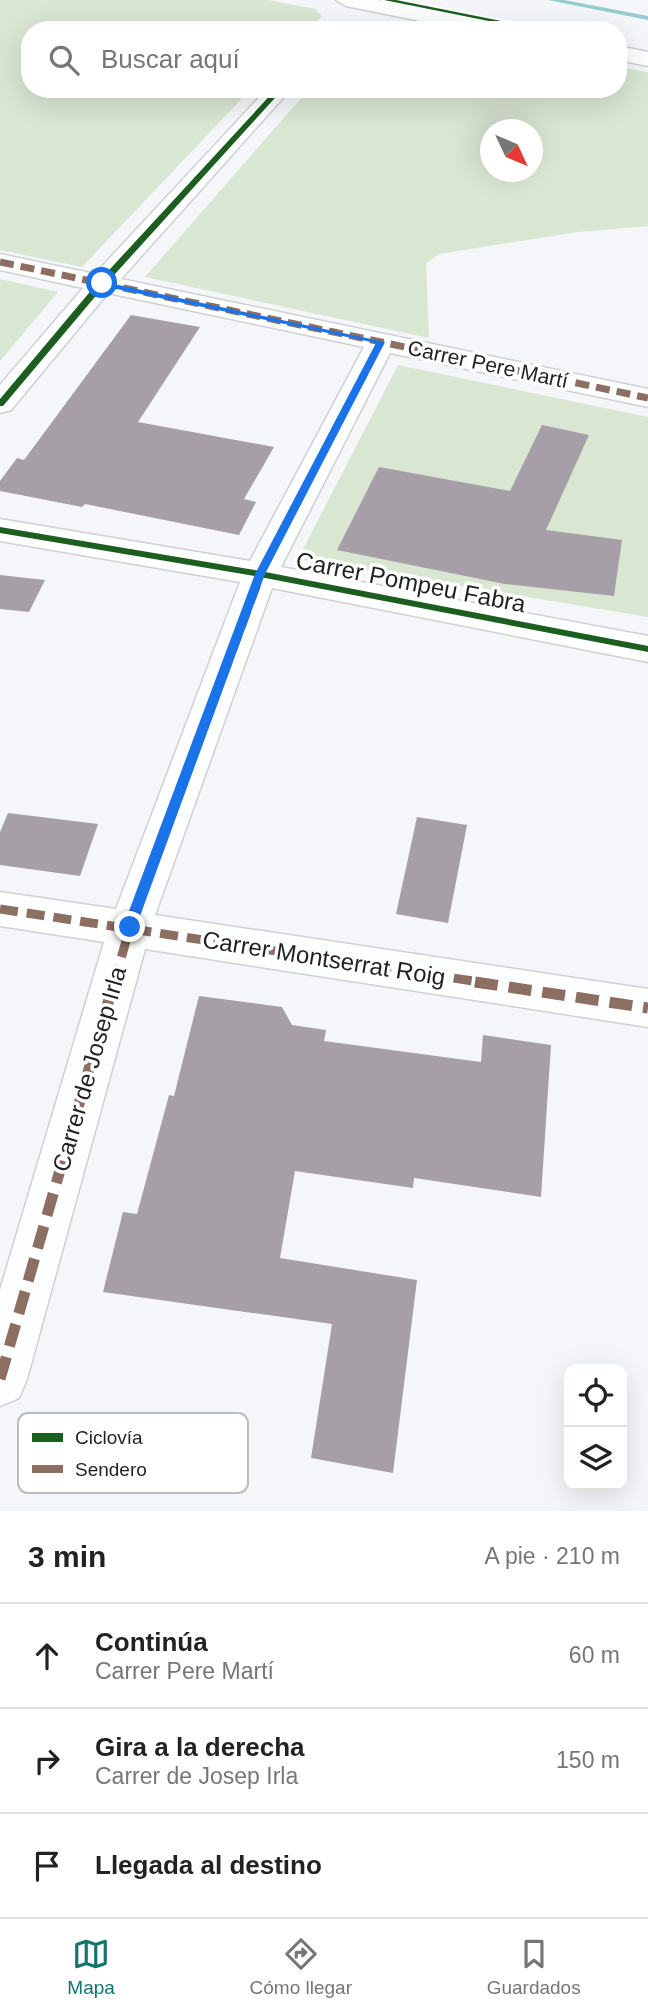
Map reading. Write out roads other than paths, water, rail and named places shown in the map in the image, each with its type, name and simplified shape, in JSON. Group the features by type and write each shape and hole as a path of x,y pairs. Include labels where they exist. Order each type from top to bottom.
{"street":[{"path":"350,7 441,21"},
{"path":"627,55 648,59"},
{"path":"0,404 102,283 272,98"},
{"name":"Carrer Pere Martí","path":"0,262 648,398"},
{"name":"Carrer de Josep Irla","path":"0,1379 130,927 260,574 381,342"},
{"name":"Carrer Pompeu Fabra","path":"0,530 260,574 648,649"},
{"name":"Carrer Montserrat Roig","path":"0,909 648,1008"}],"waterway":[{"path":"552,0 648,18"}]}
